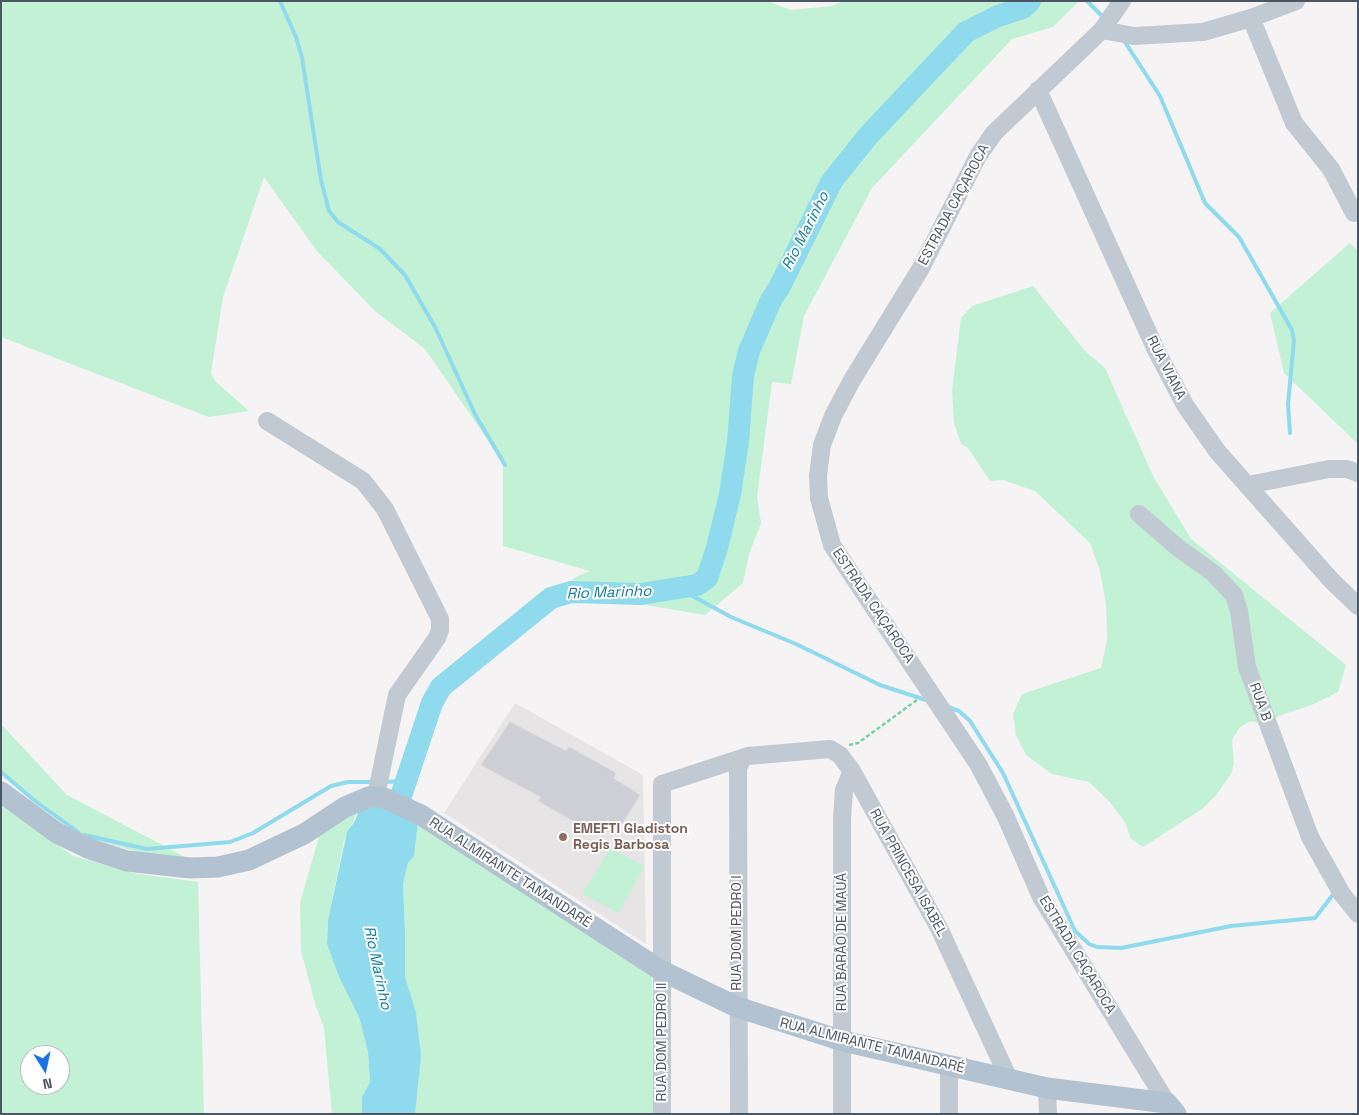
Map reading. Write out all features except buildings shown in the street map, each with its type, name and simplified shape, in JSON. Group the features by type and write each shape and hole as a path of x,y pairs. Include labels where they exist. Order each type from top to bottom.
{"main road":[{"path":"1,792 57,833 90,848 127,861 190,868 218,867 249,860 304,834 345,806 363,799 379,796"},
{"name":"RUA ALMIRANTE TAMANDARÉ","path":"379,796 422,815 662,971 737,1007 843,1041 949,1066 1048,1088 1172,1108"}],"street":[{"name":"ESTRADA CAÇAROCA","path":"1122,1 1102,30 1066,67 1038,90 994,132 978,156 921,268 852,380 833,416 822,445 818,475 819,498 832,545 934,695 978,764 1005,815 1041,897 1172,1108"},
{"path":"1102,30 1134,36 1165,36 1203,32 1251,18 1296,1"},
{"path":"1251,18 1294,123 1331,169 1354,213"},
{"name":"RUA VIANA","path":"1038,90 1156,350 1185,405 1217,451 1331,580 1358,606"},
{"path":"267,421 364,481 385,509 440,620 440,630 437,638 397,695 379,796"},
{"path":"1248,485 1329,468 1347,469 1358,473"},
{"name":"RUA B","path":"1139,514 1177,548 1213,573 1234,595 1239,611 1247,667 1310,837 1342,894 1358,914"},
{"path":"748,756 830,749"},
{"name":"RUA PRINCESA ISABEL","path":"830,749 837,752 852,771 939,928 1009,1079"},
{"name":"RUA DOM PEDRO II","path":"662,1114 662,784 748,756"},
{"name":"RUA DOM PEDRO I","path":"739,1114 737,1007 738,768 740,762 748,756"},
{"name":"RUA BARÃO DE MAUÁ","path":"842,1114 842,803 844,790 852,771"},
{"path":"949,1066 949,1114"},
{"path":"1048,1088 1048,1114"}],"path":[{"path":"830,749 858,743 934,695"}],"shaded area":[{"name":"EMEFTI Gladiston Regis Barbosa","path":"515,703 643,775 646,944 444,813"}],"green space":[{"path":"1,1 767,1 791,10 832,6 844,1 1079,1 1053,27 1012,39 872,188 804,316 791,384 772,382 757,497 761,523 749,554 743,583 705,615 599,597 550,597 576,577 590,571 503,546 503,462 425,349 375,311 316,250 264,177 223,297 211,373 215,381 249,411 209,417 1,337"},
{"path":"1350,243 1358,251 1358,444 1284,373 1270,313"},
{"path":"1033,286 1085,351 1105,368 1153,476 1191,539 1346,665 1338,692 1314,704 1258,723 1251,721 1240,727 1232,740 1234,763 1232,772 1217,794 1202,809 1143,847 1131,839 1125,822 1109,801 1089,782 1052,774 1026,755 1016,735 1013,714 1022,694 1101,668 1107,640 1106,604 1100,571 1090,543 1035,491 1003,480 990,481 968,448 961,444 954,423 952,391 961,318 972,306"},
{"path":"1,724 67,795 189,859 138,852 82,836 1,773"},
{"path":"1,801 73,856 133,873 198,882 204,1114 1,1114"},
{"path":"360,807 344,841 328,920 327,944 339,977 359,1017 368,1052 370,1082 362,1097 362,1114 332,1114 324,1028 301,951 300,903 322,826"},
{"path":"418,823 652,971 655,1114 415,1114 414,1013 405,977 403,884 408,863 414,856"},
{"path":"611,848 644,866 619,913 582,894"}],"water":[{"path":"383,805 418,823 414,856 408,863 403,884 405,977 416,1013 421,1056 415,1114 362,1114 362,1097 370,1082 368,1052 359,1017 339,977 327,944 328,920 347,832 355,821 360,807"}],"waterway":[{"path":"280,1 296,37 302,58 321,180 329,211 338,222 380,249 405,275 435,327 476,416 505,465"},
{"name":"Rio Marinho","path":"392,823 432,703 441,687 551,598 571,592 641,594 697,585 707,578 717,548 730,494 738,442 743,376 749,351 771,300 779,288 832,181 868,136 966,32 998,16 1023,8 1030,1"},
{"path":"1087,1 1103,17"},
{"path":"1123,39 1160,96 1205,203 1239,237 1292,330 1294,341 1288,404 1290,433"},
{"path":"678,588 731,617 796,644 880,685 929,701"},
{"path":"948,707 959,711 970,721 1003,773 1075,931 1089,944 1097,947 1121,948 1231,926 1315,918 1335,892"},
{"path":"1,772 35,801 78,832"},
{"path":"384,782 405,781"},
{"path":"84,835 147,849 230,842 253,833 331,786 348,782 375,782"}],"place":[{"name":"EMEFTI Gladiston Regis Barbosa","path":"563,837"}]}
